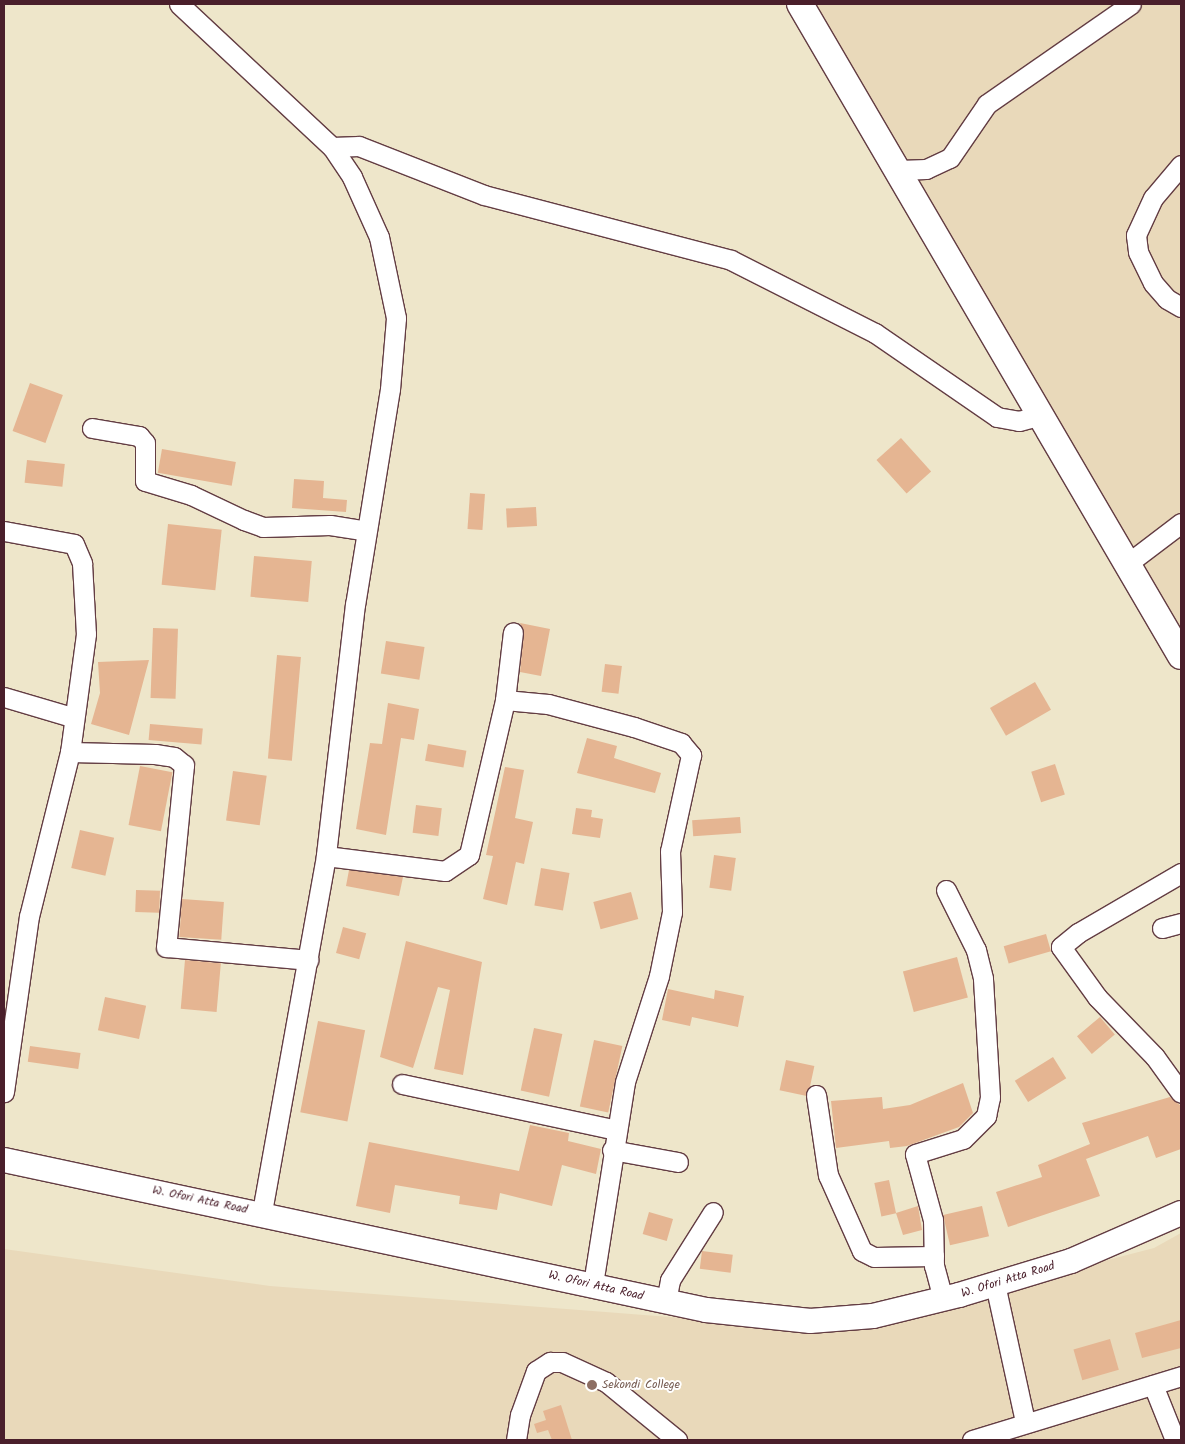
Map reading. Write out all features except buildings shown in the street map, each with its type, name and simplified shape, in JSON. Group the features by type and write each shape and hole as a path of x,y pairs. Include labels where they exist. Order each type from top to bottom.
{"highway":[{"path":"800,4 899,170 1181,656"}],"main road":[{"name":"W. Ofori Atta Road","path":"4,1160 666,1301 810,1321 873,1316 995,1284 1089,1254 1181,1213"}],"street":[{"path":"179,4 332,147 356,184 379,237 396,318 390,390 366,532 326,856 262,1214"},
{"path":"899,170 926,169 950,158 987,104 1131,4"},
{"path":"332,147 359,146 484,195 731,260 875,333 996,418 1019,421 1041,415"},
{"path":"1181,165 1153,198 1136,235 1138,252 1153,283 1167,299 1181,306"},
{"path":"92,428 139,436 145,443 145,481 191,495 244,520 263,527 330,525 366,532"},
{"path":"1127,564 1181,523"},
{"path":"4,531 74,544 82,563 86,634 72,717 70,752 29,916 4,1092"},
{"path":"326,856 445,871 463,862 469,855 504,700 513,632"},
{"path":"4,696 72,717"},
{"path":"504,700 548,704 634,726 681,744 691,755 670,851 674,887 665,951 625,1082 612,1150 593,1285"},
{"path":"70,752 155,754 174,757 184,765 166,947 308,960"},
{"path":"1181,873 1078,933 1061,947 1097,997 1155,1056 1181,1093"},
{"path":"943,1299 934,1256 933,1220 915,1154 962,1139 986,1116 990,1097 984,978 976,950 946,890"},
{"path":"1162,928 1181,923"},
{"path":"402,1084 616,1130"},
{"path":"816,1095 828,1175 862,1251 874,1257 934,1256"},
{"path":"612,1150 678,1162"},
{"path":"666,1301 670,1280 713,1212"},
{"path":"995,1284 1025,1422"},
{"path":"516,1440 520,1414 536,1372 550,1362 562,1362 606,1382 677,1440"},
{"path":"972,1440 1025,1422 1181,1376"},
{"path":"1152,1385 1175,1440"}],"shaded area":[{"path":"806,4 1181,4 1181,634"},
{"name":"Sekondi College","path":"1181,1233 1181,1440 4,1440 4,1249 270,1286 838,1330 1154,1248"}],"place":[{"name":"Sekondi College","path":"592,1385"}]}
